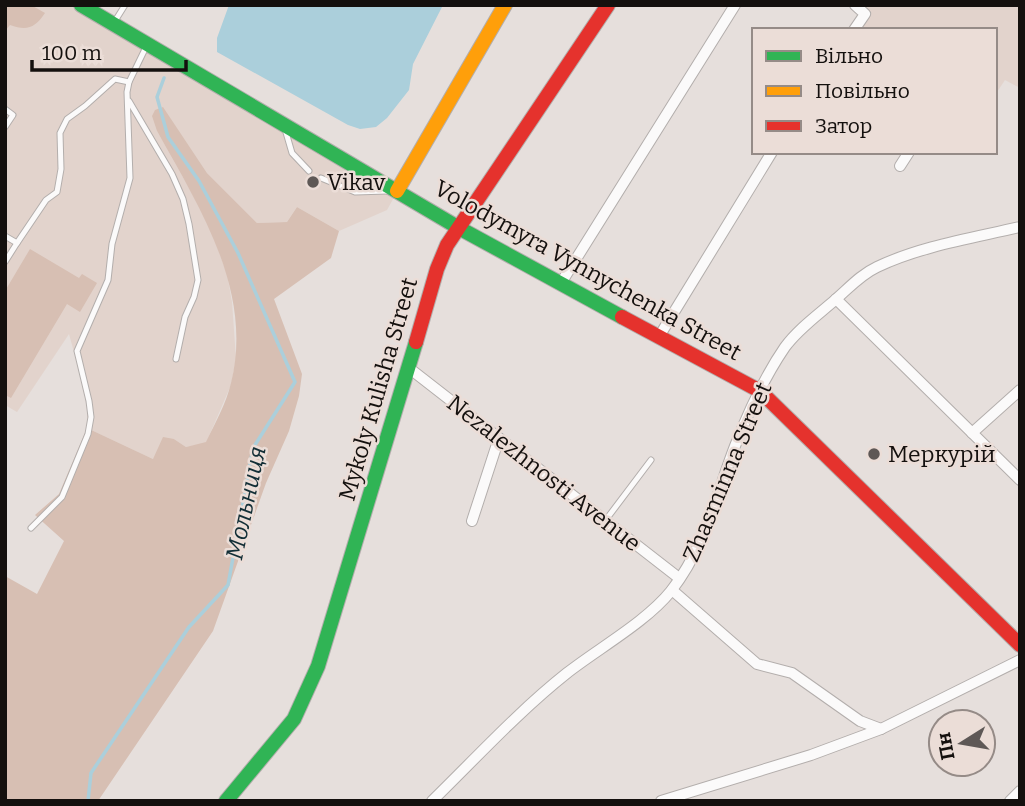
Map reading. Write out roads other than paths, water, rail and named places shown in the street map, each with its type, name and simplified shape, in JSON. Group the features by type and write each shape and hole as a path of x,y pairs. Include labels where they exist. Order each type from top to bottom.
{"main road":[{"name":"Volodymyra Vynnychenka Street","path":"80,5 459,228 760,391 1020,645"},
{"path":"397,191 505,5"},
{"name":"Mykoly Kulisha Street","path":"226,801 294,719 318,666 410,368 437,269 447,245 608,5"}],"street":[{"path":"561,283 735,5"},
{"path":"855,5 865,14 855,28"},
{"path":"660,335 771,154"},
{"path":"900,166 908,154"},
{"name":"Zhasminna Street","path":"432,801 566,673 658,605 672,590 692,561 711,520 735,446 760,391 786,345 859,277 878,267 927,250 1020,227"},
{"path":"836,299 1020,480"},
{"name":"Nezalezhnosti Avenue","path":"410,368 679,578"},
{"path":"972,433 1020,390"},
{"path":"472,521 499,438"},
{"path":"672,590 757,664 792,673 860,721 881,729"},
{"path":"661,801 811,755 881,729 1020,660"},
{"path":"1010,801 1020,791"}],"lane":[{"path":"113,24 125,5"},
{"path":"31,528 62,498 88,434 90,409 77,351 108,280 112,244 130,178 129,82 148,46"},
{"path":"5,262 46,200 57,192 61,169 60,133 67,119 115,79 129,82"},
{"path":"128,98 172,174 190,224 198,280 185,317 176,359"},
{"path":"5,109 13,115 5,128"},
{"path":"284,127 292,153 309,171"},
{"path":"321,178 355,192 397,191"},
{"path":"5,236 17,243"},
{"path":"605,521 651,460"}],"water":[{"path":"229,5 443,5 413,64 409,90 387,118 376,127 360,129 348,125 217,52 217,38"}],"waterway":[{"name":"Мольниця","path":"88,801 91,773 189,627 228,585 253,448 295,382 238,253 199,181 168,137 157,97 164,78"}],"place":[{"name":"Vikav","path":"313,182"},
{"name":"Меркурій","path":"874,454"}]}
